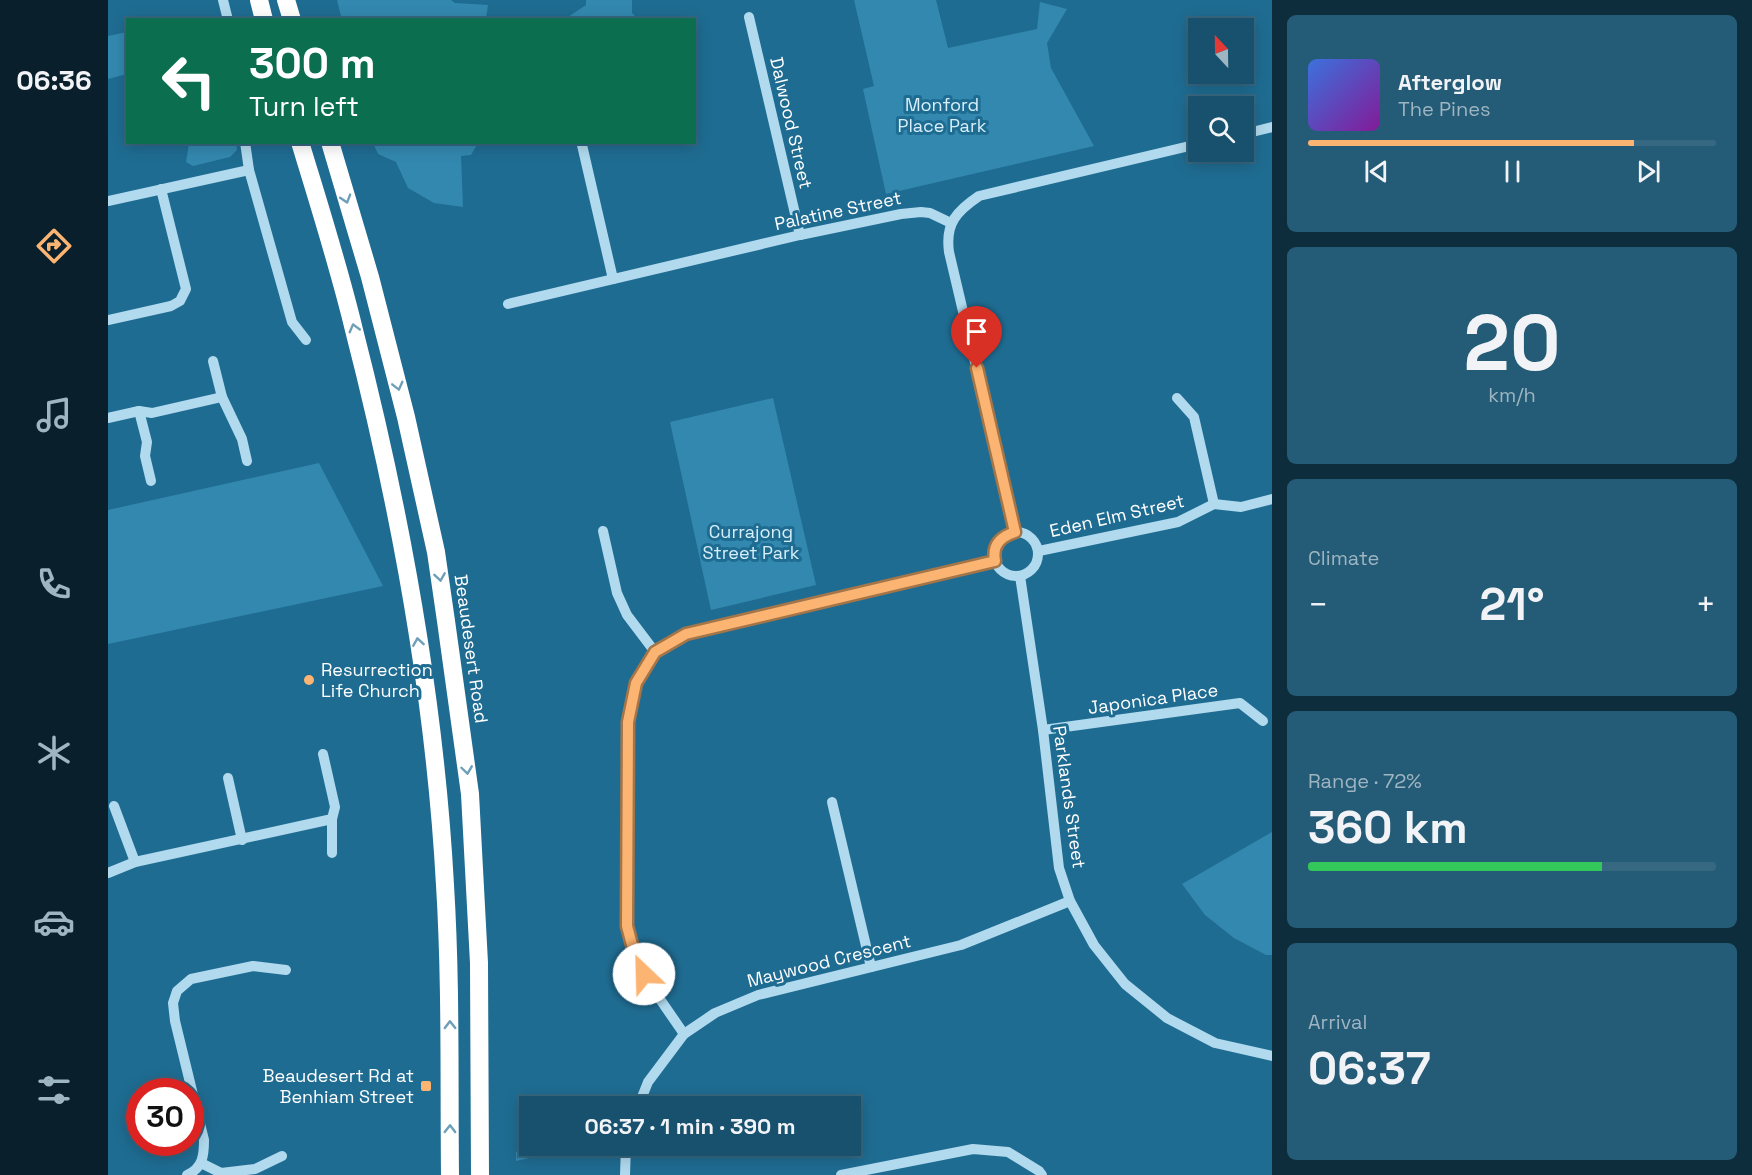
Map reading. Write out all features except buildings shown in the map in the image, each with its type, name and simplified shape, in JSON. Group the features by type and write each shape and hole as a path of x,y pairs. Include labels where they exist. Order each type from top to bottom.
{"highway":[{"path":"259,0 264,18"},
{"path":"286,0 291,18"},
{"path":"301,144 354,328 393,498 419,649 439,813 445,885 450,1061 450,1175"},
{"name":"Beaudesert Road","path":"331,144 373,289 406,417 436,552 445,610 470,794 479,963 480,1175"}],"street":[{"path":"223,0 228,18"},
{"name":"Dalwood Street","path":"749,17 800,235"},
{"path":"1254,132 1272,127"},
{"path":"245,144 249,170 292,322 306,340"},
{"path":"582,145 613,279"},
{"path":"1015,532 949,252 947,237 951,223 964,206 979,196 1188,146"},
{"path":"108,201 249,170"},
{"path":"108,320 171,306 180,300 186,289 161,189"},
{"name":"Palatine Street","path":"508,304 800,235 901,214 930,213 951,223"},
{"path":"213,361 222,397 242,439 247,461"},
{"path":"108,418 139,411 152,413 222,397"},
{"path":"1177,398 1194,417 1214,504 1241,507 1272,499"},
{"path":"139,411 147,442 145,456 151,481"},
{"name":"Eden Elm Street","path":"1039,551 1178,522 1214,504"},
{"path":"603,531 617,593 627,615 655,652"},
{"path":"1015,532 1032,538 1039,551 1038,561 1032,570 1020,576 1009,575 1001,571 994,554 997,544 1005,535 1015,532"},
{"path":"684,1034 652,989 636,960 627,926 628,722 636,683 655,652 686,634 995,561"},
{"name":"Parklands Street","path":"1020,576 1043,730 1059,867 1070,901 1094,945 1125,984 1167,1018 1215,1043 1272,1056"},
{"name":"Japonica Place","path":"1043,730 1240,703 1263,721"},
{"path":"323,754 335,807 332,819 332,853"},
{"path":"228,778 242,840"},
{"path":"832,802 871,967"},
{"path":"114,806 135,862"},
{"path":"108,873 135,862 332,819"},
{"name":"Maywood Crescent","path":"642,1096 648,1082 684,1034 715,1012 758,995 961,945 1070,901"},
{"path":"187,1175 201,1163 204,1155 204,1140 175,1021 173,1003 177,991 191,980 253,966 286,970"},
{"path":"841,1175 973,1149 1008,1152 1042,1175"},
{"path":"201,1163 221,1173 255,1169 282,1156"},
{"path":"625,1175 626,1156"}],"green space":[{"path":"337,0 451,0 455,3 488,5 486,18 342,18"},
{"path":"586,0 632,0 632,13 637,18 566,18 586,5"},
{"name":"Monford Place Park","path":"854,0 936,0 948,48 1037,29 1040,2 1067,9 1047,43 1051,68 1094,146 886,194 863,89 874,86"},
{"path":"126,32 126,74 108,79 108,36"},
{"path":"189,144 236,144 237,150 230,157 193,166 186,162"},
{"path":"373,144 477,144 471,155 461,156 463,207 434,203 408,188 396,162 378,154"},
{"name":"Currajong Street Park","path":"773,398 816,585 711,610 670,422"},
{"path":"319,463 383,586 108,644 108,510"},
{"path":"1272,832 1272,955 1266,955 1234,938 1205,915 1182,884"},
{"path":"519,1151 519,1156 538,1156 516,1161 516,1152"}],"place":[{"name":"Resurrection Life Church","path":"309,680"},
{"name":"Beaudesert Rd at Benhiam Street","path":"426,1086"}],"route":[{"path":"644,974 636,960 627,926 628,722 636,683 655,652 686,634 995,561 994,554 997,544 1005,535 1015,532 977,368"}]}
